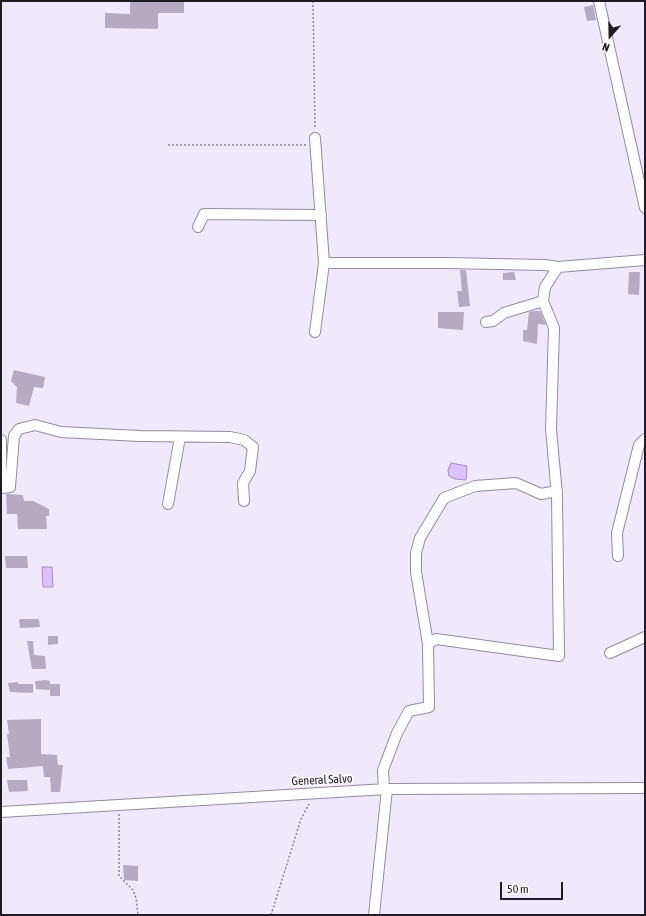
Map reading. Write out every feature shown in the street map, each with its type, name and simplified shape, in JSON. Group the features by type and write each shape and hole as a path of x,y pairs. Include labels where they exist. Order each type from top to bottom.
{"street":[{"path":"599,1 645,208"},
{"path":"315,138 324,263 315,332"},
{"path":"198,227 204,214 321,215"},
{"path":"324,263 455,263 544,265 558,267 645,260"},
{"path":"428,644 436,639 559,656 557,491 551,429 554,328 543,301 545,287 558,267"},
{"path":"486,322 493,321 504,313 543,301"},
{"path":"1,440 2,488 10,487 14,436 19,429 35,426 60,432 180,437 230,437 244,440 253,447 250,471 243,484 244,501"},
{"path":"168,504 180,437"},
{"path":"618,556 617,533 639,445 645,439"},
{"path":"374,915 386,789 384,770 397,734 409,711 429,707 428,644 416,572 416,553 420,538 444,498 475,486 516,483 542,494 557,491"},
{"path":"610,653 645,637"},
{"name":"General Salvo","path":"1,812 386,789 645,788"}],"path":[{"path":"168,145 306,146 315,138 313,1"},
{"path":"272,915 301,819 314,793"},
{"path":"119,806 119,876 133,890 136,898 138,915"}],"shaded area":[{"path":"451,463 467,466 466,480 455,479 449,476 448,470"},
{"path":"42,567 52,567 53,587 43,587"}],"building":[{"path":"130,1 184,1 184,13 158,13 158,29 105,28 105,13 130,14"},
{"path":"593,5 596,20 587,21 584,7"},
{"path":"460,270 466,270 470,306 459,307 457,291 462,291"},
{"path":"514,272 516,280 503,280 503,273"},
{"path":"629,272 640,272 639,295 628,294"},
{"path":"540,311 546,325 538,324 537,344 523,341 523,330 527,330 529,312"},
{"path":"438,312 464,312 463,330 438,328"},
{"path":"14,370 45,377 43,388 34,387 29,406 16,403 17,387 11,381"},
{"path":"6,494 23,495 24,501 33,501 49,509 49,516 46,516 47,529 18,529 17,514 7,514"},
{"path":"5,556 27,556 28,568 6,568"},
{"path":"19,619 39,619 40,627 20,628"},
{"path":"48,636 58,636 58,644 48,645"},
{"path":"27,641 33,641 34,655 45,656 46,669 32,669"},
{"path":"35,681 50,681 50,684 60,684 60,696 50,696 50,688 49,690 36,689"},
{"path":"18,682 18,684 33,684 33,693 10,692 8,683"},
{"path":"41,719 41,754 57,755 58,765 63,765 60,792 51,792 50,777 44,777 43,766 8,769 6,757 10,757 7,720"},
{"path":"7,780 27,780 28,791 9,792"},
{"path":"123,865 138,866 138,881 124,880"}]}
